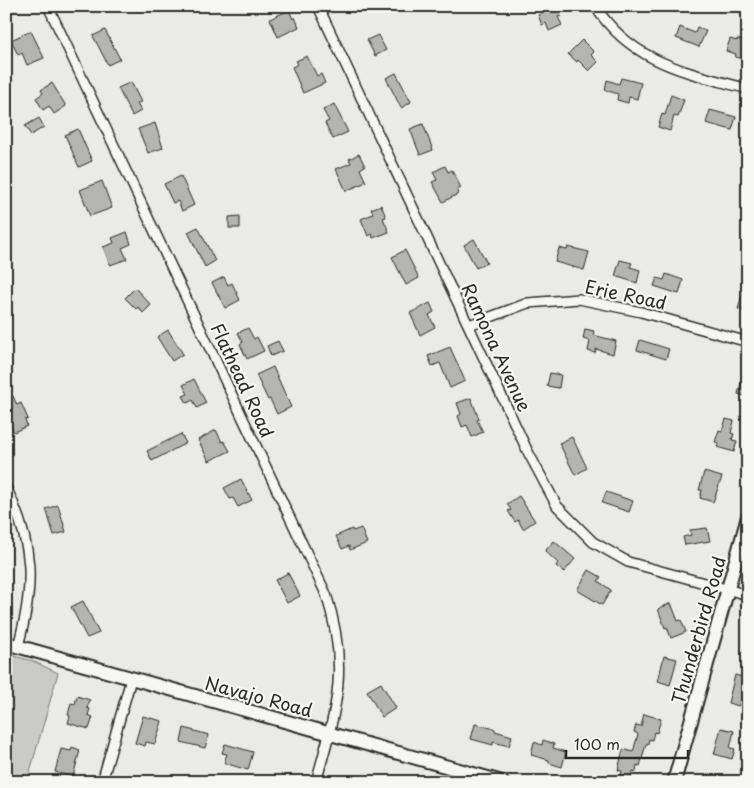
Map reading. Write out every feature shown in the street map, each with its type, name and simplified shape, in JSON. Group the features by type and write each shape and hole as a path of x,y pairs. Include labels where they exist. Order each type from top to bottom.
{"main road":[{"name":"Thunderbird Road","path":"674,782 748,517"},
{"name":"Navajo Road","path":"12,644 502,782"}],"street":[{"name":"Flathead Road","path":"48,6 326,594 334,618 339,652 339,686 316,782"},
{"name":"Ramona Avenue","path":"318,6 528,452 557,506 593,542 628,562 748,595"},
{"path":"594,6 605,22 640,52 675,69 748,89"},
{"name":"Erie Road","path":"469,325 528,303 579,299 641,312 748,342"},
{"path":"6,487 21,521 28,549 30,574 27,607 12,644"},
{"path":"102,782 131,679"}],"shaded area":[{"path":"6,654 33,661 58,673 27,782 6,782"}],"building":[{"path":"537,6 557,6 561,16 558,17 562,25 549,31 546,23 542,25 538,15 541,14"},
{"path":"289,10 293,19 295,17 299,27 278,37 270,19"},
{"path":"680,27 695,33 697,27 706,31 699,47 676,38"},
{"path":"105,30 120,59 108,65 93,36"},
{"path":"31,31 44,58 27,65 22,53 18,55 11,40"},
{"path":"378,35 386,50 375,56 367,40"},
{"path":"730,39 748,42 748,60 735,57 736,54 726,51"},
{"path":"582,40 594,52 591,55 598,62 589,71 578,60 577,62 568,54"},
{"path":"307,56 317,76 321,74 325,83 303,93 292,67 298,64 296,61"},
{"path":"396,73 411,102 401,108 386,78"},
{"path":"621,78 641,83 637,99 629,97 628,103 617,100 618,94 605,90 607,80 619,84"},
{"path":"131,82 141,102 137,104 141,111 132,116 118,88"},
{"path":"52,83 66,106 54,114 49,106 43,110 36,98 43,93 41,90"},
{"path":"671,95 684,100 678,117 674,116 670,131 658,127 662,114 665,115"},
{"path":"334,104 348,132 333,139 325,123 329,121 323,110"},
{"path":"710,110 736,117 732,130 706,123"},
{"path":"39,118 44,127 31,135 25,126"},
{"path":"155,123 163,148 148,153 138,129"},
{"path":"423,124 433,150 420,155 410,129"},
{"path":"78,129 92,161 79,167 65,135"},
{"path":"359,154 365,166 360,169 366,182 346,191 336,169 351,163 349,159"},
{"path":"445,166 448,172 452,170 461,188 457,190 458,194 443,202 432,182 437,180 433,172"},
{"path":"181,176 194,205 182,211 178,201 173,203 164,184"},
{"path":"102,181 112,208 90,216 80,190"},
{"path":"381,205 386,217 383,218 389,232 373,238 372,234 368,236 361,219 373,214 371,209"},
{"path":"240,216 240,228 229,228 229,217"},
{"path":"198,227 215,261 205,267 188,232"},
{"path":"127,232 131,244 122,248 127,259 110,265 103,247 114,243 112,238"},
{"path":"474,239 487,263 476,268 464,245"},
{"path":"568,247 589,252 584,270 555,262 559,248 567,250"},
{"path":"405,250 419,278 406,285 392,257"},
{"path":"620,260 632,263 630,267 640,270 637,283 615,276"},
{"path":"666,274 683,280 679,294 654,286 657,278 664,280"},
{"path":"224,277 228,285 232,283 240,300 225,308 212,283"},
{"path":"746,282 748,282 748,312 738,309"},
{"path":"135,288 151,305 143,313 125,298"},
{"path":"430,303 434,312 429,315 435,327 420,335 410,313"},
{"path":"248,328 254,339 257,337 264,351 247,359 240,344 243,342 238,333"},
{"path":"585,329 594,331 593,335 616,341 613,354 596,349 595,353 588,351 590,341 583,339"},
{"path":"168,330 183,354 172,361 157,337"},
{"path":"640,340 669,349 666,359 637,350"},
{"path":"278,341 283,351 271,356 267,346"},
{"path":"450,347 465,381 450,388 440,363 432,366 428,356"},
{"path":"746,366 748,366 748,397 738,394"},
{"path":"273,367 291,407 277,414 256,375"},
{"path":"550,373 561,375 559,388 547,386"},
{"path":"194,379 206,403 197,408 193,400 187,403 183,396 188,394 183,385"},
{"path":"13,396 17,405 21,403 28,419 25,420 27,426 14,432 6,417 6,400"},
{"path":"471,398 479,419 477,420 483,432 472,437 467,425 462,427 458,416 461,414 457,403"},
{"path":"726,419 734,421 731,433 734,434 732,440 737,441 734,452 717,447 719,443 715,442 719,430 722,431"},
{"path":"216,430 222,442 224,441 230,451 209,461 198,440"},
{"path":"181,434 186,443 152,461 147,451"},
{"path":"572,437 587,468 575,475 559,443"},
{"path":"704,472 722,477 713,502 700,498 702,490 699,490"},
{"path":"241,479 252,500 238,507 233,498 230,499 224,488"},
{"path":"606,492 633,501 629,512 602,503"},
{"path":"519,496 535,521 523,529 518,520 515,522 508,511 511,510 507,504"},
{"path":"58,505 66,532 54,535 46,509"},
{"path":"361,528 367,543 350,550 349,546 342,549 336,536 352,529 353,531"},
{"path":"707,528 710,541 685,545 683,537 691,535 690,530"},
{"path":"554,541 575,559 564,572 556,566 558,563 545,551"},
{"path":"589,570 601,577 598,581 611,590 602,605 577,590"},
{"path":"288,573 300,596 287,603 275,580"},
{"path":"83,601 99,633 87,638 71,607"},
{"path":"671,603 678,621 681,620 686,632 671,638 658,609"},
{"path":"664,656 677,659 670,685 658,681"},
{"path":"735,675 747,678 745,685 748,686 748,689 745,698 742,697 739,706 728,703"},
{"path":"381,683 396,708 382,717 367,691"},
{"path":"77,696 90,700 87,708 90,709 88,715 93,717 89,729 68,723 71,703 75,704"},
{"path":"644,714 661,719 657,733 654,732 652,740 649,739 648,744 646,744 640,766 637,765 636,772 633,771 630,781 620,779 622,771 618,770 623,749 633,752 638,734 634,732 636,725 641,726"},
{"path":"143,716 162,721 155,744 146,742 145,746 135,743"},
{"path":"475,724 512,736 509,746 493,742 493,745 471,739"},
{"path":"184,728 209,735 205,748 181,742"},
{"path":"721,728 734,731 730,748 735,749 732,759 714,754"},
{"path":"543,740 554,744 553,748 566,752 562,767 549,763 549,760 531,755 534,742 542,745"},
{"path":"225,744 253,752 248,770 224,763 227,754 222,753"},
{"path":"72,747 80,750 73,777 55,772 61,749 71,751"}]}
